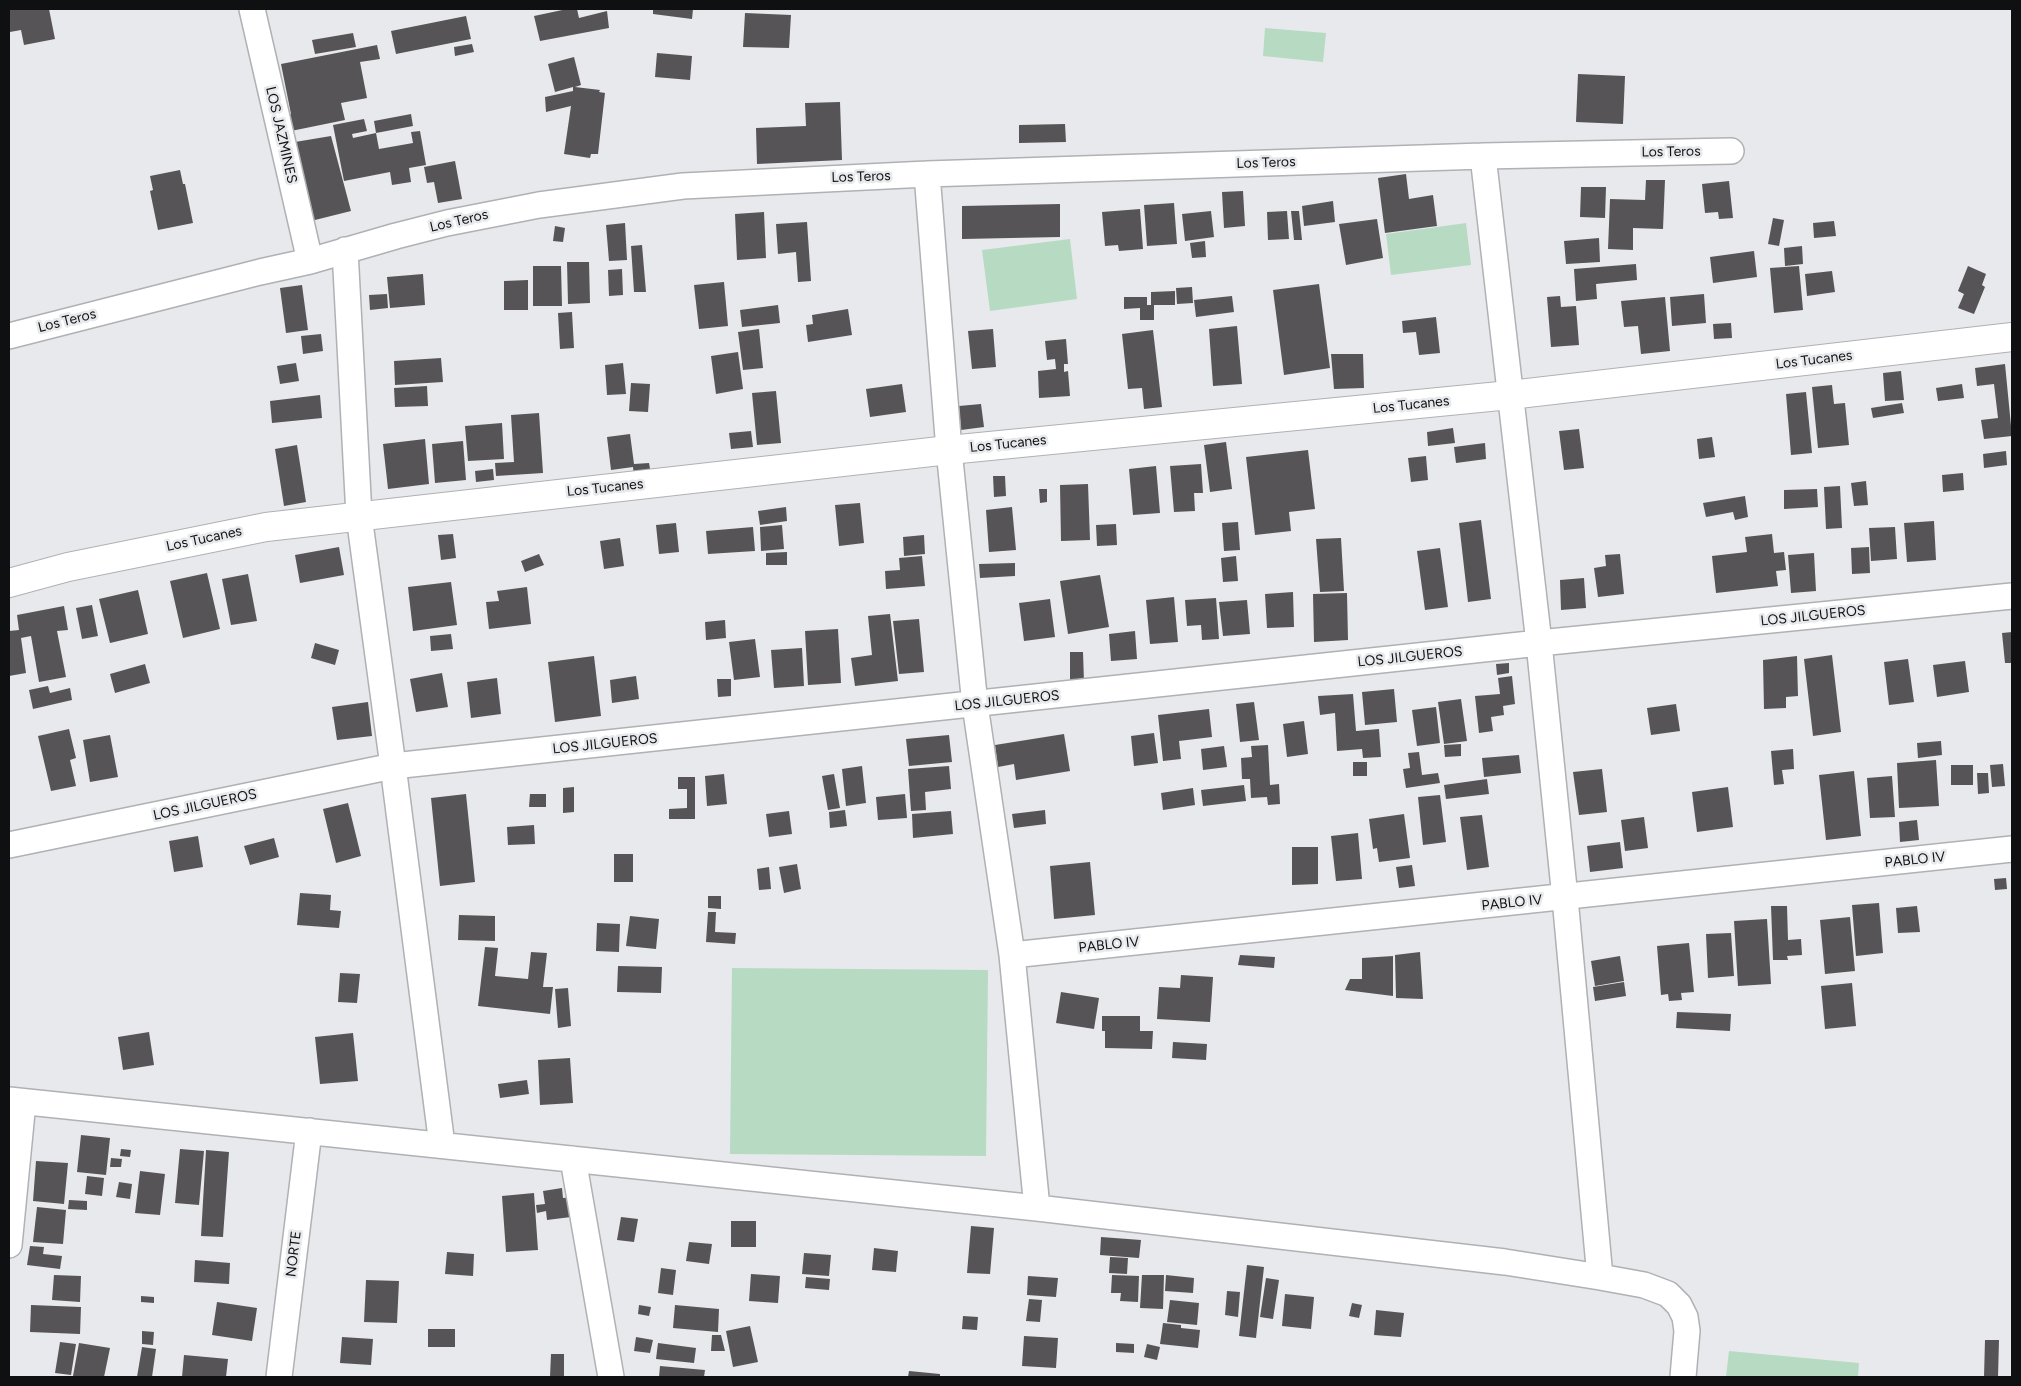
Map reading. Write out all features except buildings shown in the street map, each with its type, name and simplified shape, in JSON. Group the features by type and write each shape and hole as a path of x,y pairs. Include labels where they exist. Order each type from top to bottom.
{"street":[{"name":"LOS JAZMINES","path":"252,9 310,261"},
{"name":"Los Teros","path":"9,336 310,261 447,223 548,203 683,186 928,174 1483,156 1731,151"},
{"path":"1483,156 1539,643 1600,1277"},
{"path":"928,174 949,450 975,705 1012,955 1037,1208"},
{"path":"346,250 359,516 442,1145"},
{"name":"Los Tucanes","path":"9,583 68,567 266,527 949,450 1510,395 2012,337"},
{"name":"LOS JILGUEROS","path":"9,845 393,766 1539,643 2012,596"},
{"name":"PABLO IV","path":"1012,955 1565,898 2012,849"},
{"path":"9,1245 16,1101 309,1130 1037,1208 1505,1262 1600,1277 1644,1285 1668,1294 1679,1305 1685,1317 1687,1331 1683,1377"},
{"name":"NORTE","path":"279,1377 309,1130"},
{"path":"573,1159 611,1377"}],"green space":[{"path":"1265,28 1326,33 1323,62 1263,56"},
{"path":"1466,223 1471,265 1391,275 1386,234"},
{"path":"1070,239 1077,299 990,311 982,250"},
{"path":"732,968 988,970 986,1156 730,1154"},
{"path":"1729,1351 1859,1363 1858,1377 1726,1377"}]}
